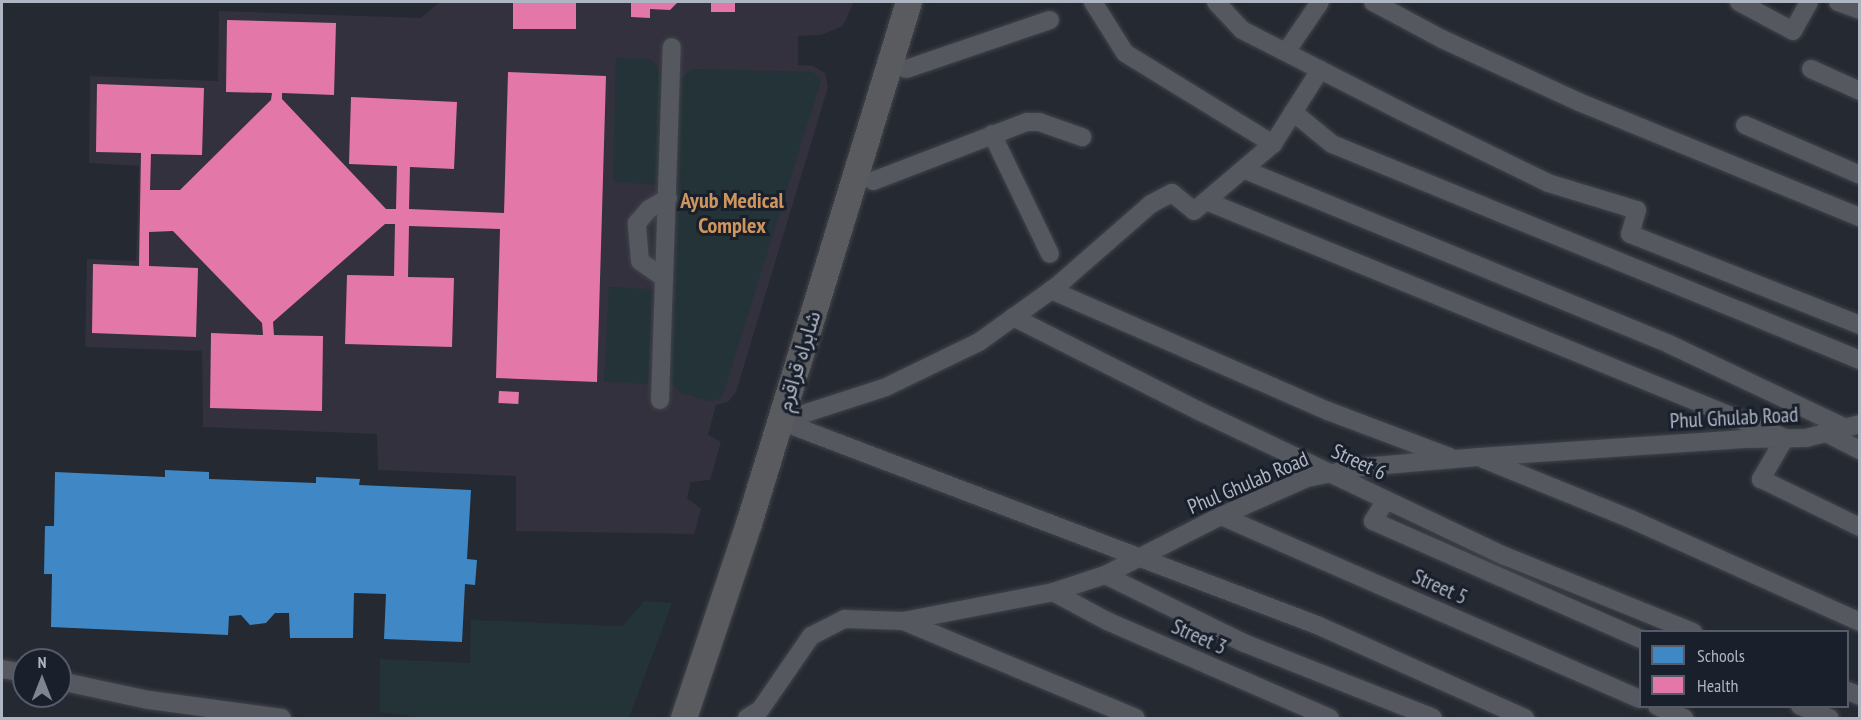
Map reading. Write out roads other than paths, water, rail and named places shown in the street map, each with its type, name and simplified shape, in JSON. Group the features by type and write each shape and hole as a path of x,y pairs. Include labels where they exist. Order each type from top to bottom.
{"highway":[{"name":"شاہراہ قراقرم","path":"684,718 751,518 909,2"},
{"name":"شاہراہ قراقرم","path":"703,718 798,421 927,2"}],"street":[{"path":"1093,2 1125,53 1273,144"},
{"path":"1216,2 1242,30 1548,183 1637,210 1630,234 1860,325"},
{"path":"1286,52 1320,2"},
{"path":"1373,2 1442,39 1579,102 1860,217"},
{"path":"1739,2 1793,31 1809,2"},
{"path":"1838,2 1860,10"},
{"path":"906,69 1050,20"},
{"path":"660,400 672,47"},
{"path":"1811,69 1860,91"},
{"path":"798,421 886,387 978,342 1051,290 1151,204 1172,192 1194,211 1273,144 1320,70"},
{"path":"1293,112 1332,144 1860,360"},
{"path":"873,181 1014,125 1039,122 1082,137"},
{"path":"1745,125 1860,175"},
{"path":"992,134 1050,254"},
{"path":"1245,170 1669,344 1853,426"},
{"path":"664,278 640,261 637,223 649,209 668,198"},
{"path":"1206,201 1785,438 1761,479 1860,527"},
{"path":"1051,290 1328,411 1456,459"},
{"name":"Street 6","path":"1013,317 1330,473 1505,556 1689,630"},
{"path":"798,421 1317,625 1525,718"},
{"name":"Phul Ghulab Road","path":"747,718 760,710 811,636 845,619 903,621 1053,592 1105,575 1221,516 1307,478 1330,473 1479,457 1785,438 1826,433 1853,426"},
{"path":"1826,433 1860,450"},
{"path":"1479,457 1633,519 1860,622"},
{"path":"1386,500 1373,521 1639,638"},
{"name":"Street 5","path":"1221,516 1639,698"},
{"path":"1105,575 1244,643 1433,718"},
{"name":"Street 3","path":"1053,592 1107,621 1330,718"},
{"path":"903,621 1136,718"},
{"path":"72,684 149,700 282,718"},
{"path":"1662,708 1684,718"},
{"path":"1805,708 1830,718"}],"district":[{"name":"Ayub Medical Complex","path":"732,212"}]}
